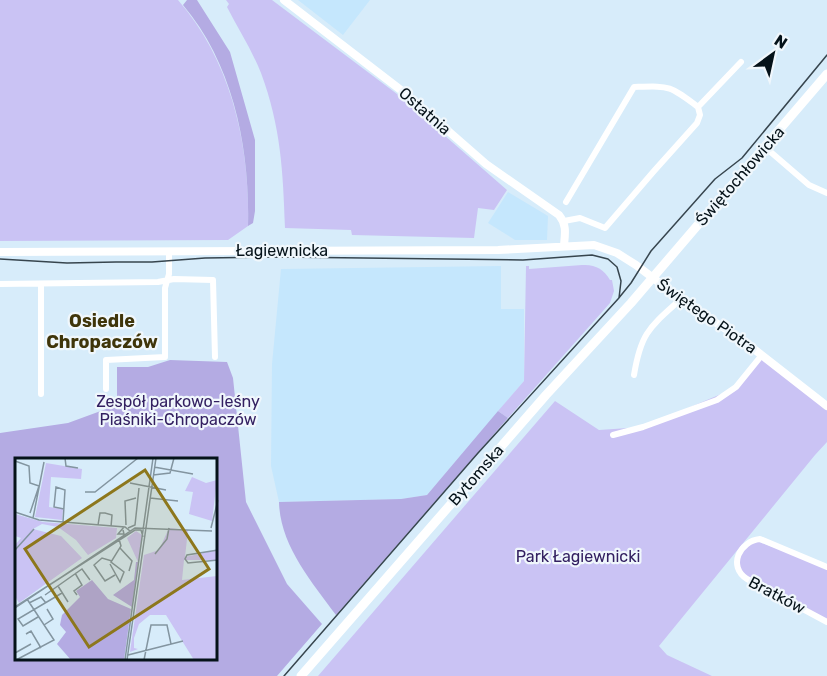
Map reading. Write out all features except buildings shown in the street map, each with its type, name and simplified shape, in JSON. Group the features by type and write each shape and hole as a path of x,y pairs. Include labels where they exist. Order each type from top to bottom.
{"main road":[{"name":"Świętochłowicka","path":"653,277 766,148 827,74"},
{"name":"Bytomska","path":"302,676 546,395 653,277"}],"street":[{"name":"Ostatnia","path":"284,0 406,94 486,164 552,209 564,221"},
{"path":"698,107 741,62"},
{"path":"566,202 634,87 670,87 698,107 700,115 697,123 605,228 580,218 564,221 564,245 594,245 605,248 627,259 653,277"},
{"path":"766,148 809,185 827,193"},
{"name":"Łagiewnicka","path":"0,252 490,250 564,245"},
{"path":"106,389 106,360 165,357 165,288 169,251"},
{"name":"Świętego Piotra","path":"653,277 762,355 827,406"},
{"path":"0,285 213,280 215,357"},
{"path":"41,284 41,394"},
{"path":"634,375 637,353 647,332 681,299"},
{"path":"613,435 643,427 717,400 736,387 762,355"},
{"name":"Bratków","path":"827,567 760,539 747,543 736,562 738,572 747,579 827,622"}],"shaded area":[{"path":"298,0 370,0 343,35"},
{"path":"508,192 548,216 547,240 515,240 488,223"},
{"path":"501,266 501,309 524,309 524,381 427,495 401,499 279,502 271,466 272,364 281,269"}],"green space":[{"path":"0,0 178,0 197,24 212,50 234,106 246,166 248,226 228,240 0,241"},
{"path":"187,0 197,0 230,52 255,140 255,211 253,223 248,226 246,168 235,110 227,81 215,54 201,29 183,5"},
{"path":"226,0 272,0 397,94 507,190 494,210 478,208 474,238 352,235 351,230 285,228 282,168 273,112 261,73 227,7 229,4"},
{"path":"582,265 599,268 612,280 614,291 610,303 508,418 498,411 524,381 526,266 529,266 529,269"},
{"name":"Park Łagiewnicki","path":"762,355 827,406 827,442 659,646 667,655 712,676 318,676 555,401 599,430 643,427 733,389"},
{"name":"Zespół parkowo-leśny Piaśniki-Chropaczów","path":"170,360 227,362 233,378 246,502 287,584 322,624 277,676 0,676 0,433 68,423 117,405 117,367 148,367"},
{"path":"498,411 508,418 336,615 298,562 285,533 279,502 401,499 427,495"},
{"path":"754,540 827,567 827,622 742,576 737,557"}],"tram line":[{"path":"284,676 478,453 618,299 651,251 715,179 742,158 827,55"},
{"path":"0,259 67,263 280,257 523,260 592,255 608,259 617,267 621,281 619,298"}],"district":[{"name":"Osiedle Chropaczów","path":"102,331"}]}
